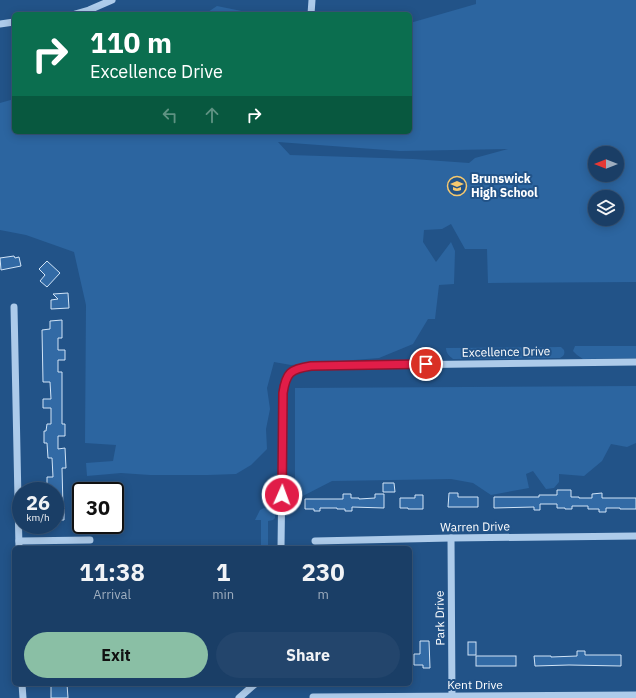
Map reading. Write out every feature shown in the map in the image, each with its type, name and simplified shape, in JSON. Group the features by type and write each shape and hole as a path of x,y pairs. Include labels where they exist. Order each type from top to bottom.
{"street":[{"path":"82,12 112,0"},
{"path":"311,12 312,0"},
{"path":"0,24 12,22"},
{"path":"14,307 19,545 90,540"},
{"name":"Excellence Drive","path":"281,546 283,393 285,382 289,374 294,370 301,367 311,366 636,362"},
{"name":"Warren Drive","path":"315,540 636,536"},
{"name":"Park Drive","path":"451,538 452,697"},
{"path":"22,686 23,698"},
{"path":"240,698 253,686"},
{"name":"Kent Drive","path":"313,697 636,695"}],"shaded area":[{"path":"476,0 636,0 636,282 488,283 487,249 465,249 451,224 442,229 424,230 423,242 436,262 451,242 455,251 454,284 439,285 435,319 428,319 413,344 379,358 291,365 274,362 267,388 270,409 266,429 267,449 251,465 236,474 150,475 121,473 87,476 86,463 113,461 116,445 85,443 86,305 74,252 26,235 0,230 0,103 12,100 12,134 412,134 412,22 476,4","holes":["278,142 400,151 508,149 475,158 469,163 413,159 290,155"]},
{"path":"217,6 246,12 208,12"},
{"path":"575,346 636,346 636,358 583,359 573,351"},
{"path":"561,347 564,350 564,353 560,358 453,359 448,354 446,348"},
{"path":"636,386 636,443 627,447 611,444 602,461 584,476 559,474 559,482 554,488 546,489 533,471 526,474 529,488 491,495 473,483 451,479 332,481 295,500 295,388"},
{"path":"264,508 269,509 275,513 275,518 268,521 268,546 261,546 261,520 255,520 260,510"}],"building":[{"path":"14,256 15,258 19,257 21,266 1,270 0,258"},
{"path":"47,261 60,273 47,287 40,281 45,275 39,269"},
{"path":"68,293 69,308 51,309 51,300 58,299 53,294"},
{"path":"62,320 62,338 58,338 58,350 65,350 65,360 58,360 58,372 62,372 62,424 65,424 65,436 58,436 58,449 65,448 66,468 62,468 62,482 47,482 47,477 53,477 52,458 48,458 47,443 44,443 44,431 46,431 47,424 51,424 51,408 43,408 43,399 51,399 50,382 43,382 42,330 50,329 50,321"},
{"path":"383,483 394,483 395,492 383,492"},
{"path":"557,490 571,490 571,497 579,498 592,498 592,494 602,493 602,498 636,498 636,509 606,508 606,512 599,512 599,509 588,509 588,506 572,506 572,509 557,508 557,504 540,504 540,510 534,510 534,507 494,508 494,497 539,497 539,495 557,495"},
{"path":"449,493 458,493 458,497 478,497 478,507 448,507"},
{"path":"343,494 351,494 351,498 359,499 375,498 375,494 384,494 384,508 352,507 352,511 345,511 345,509 337,508 320,508 320,511 305,509 305,499 343,499"},
{"path":"415,495 423,495 423,509 400,508 400,498 415,498"},
{"path":"420,641 429,641 430,668 423,668 423,665 414,665 414,654 420,654"},
{"path":"468,642 476,642 476,655 468,655"},
{"path":"577,651 585,651 585,655 621,655 621,666 535,666 534,656 577,656"},
{"path":"476,656 516,656 516,666 476,666"},
{"path":"51,686 67,686 68,698 51,698"}],"place":[{"name":"Brunswick High School","path":"457,186"}],"route":[{"path":"282,495 283,393 285,382 289,374 301,367 311,366 426,364"}]}
